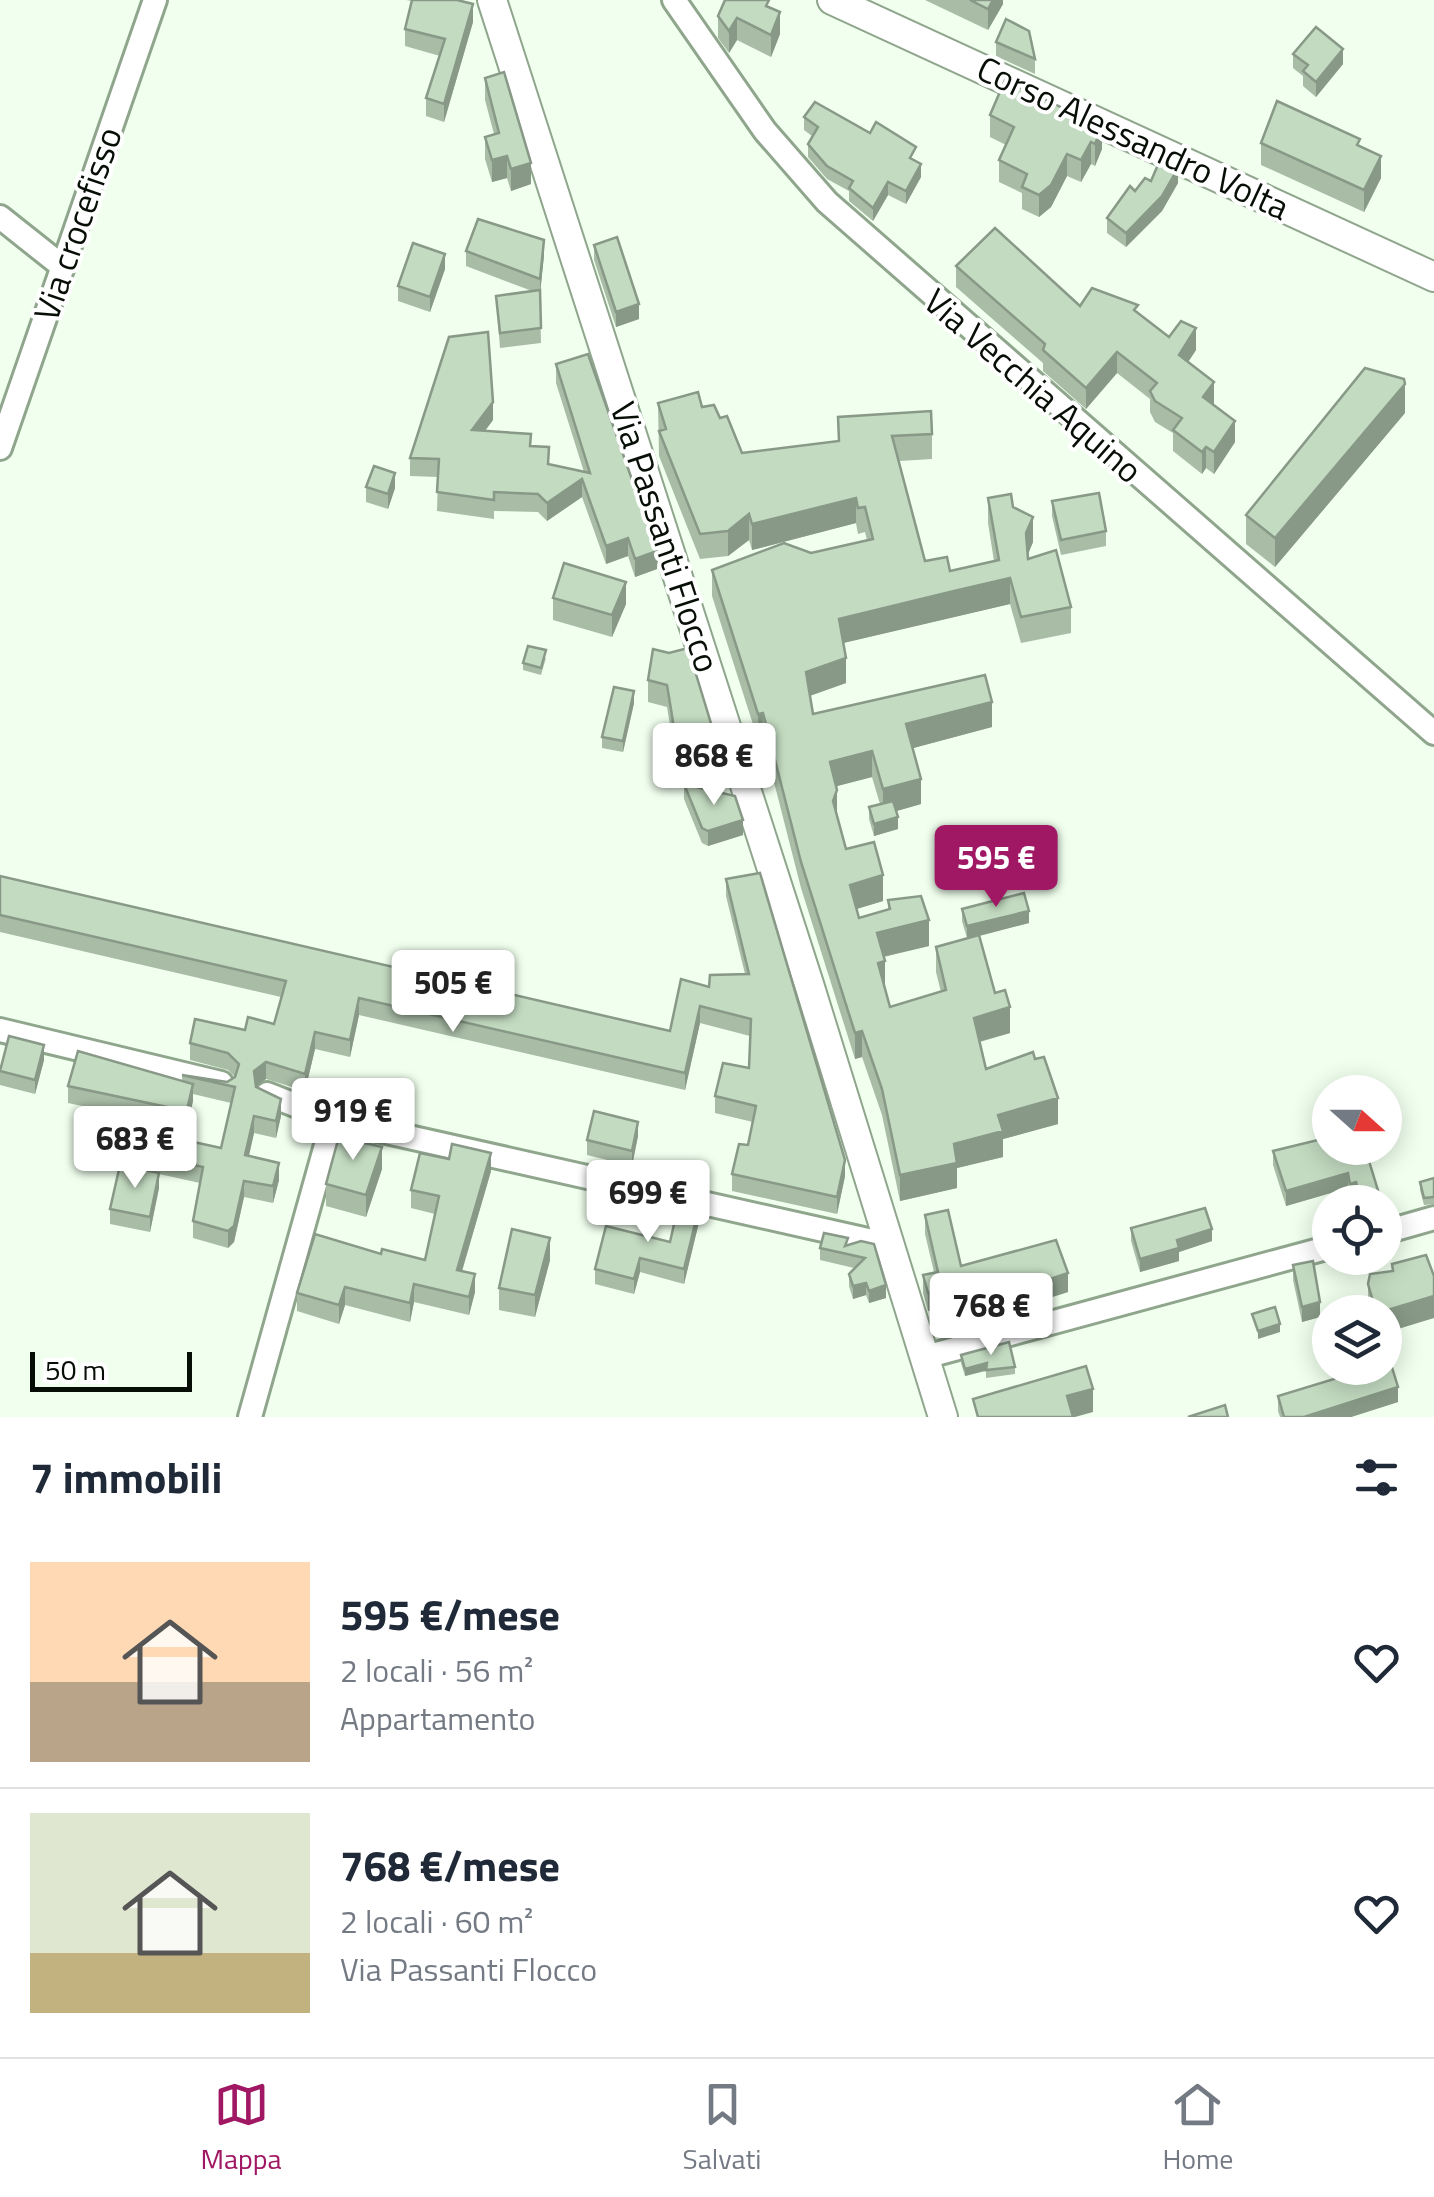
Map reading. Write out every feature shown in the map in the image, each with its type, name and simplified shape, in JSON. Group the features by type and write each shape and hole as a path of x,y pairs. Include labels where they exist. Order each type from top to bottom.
{"main road":[{"name":"Via Passanti Flocco","path":"492,0 943,1417"},
{"name":"Corso Alessandro Volta","path":"832,0 1434,276"}],"street":[{"name":"Via crocefisso","path":"0,448 156,0"},
{"name":"Via Vecchia Aquino","path":"674,0 765,130 826,202 1434,733"},
{"path":"0,217 63,267"},
{"path":"0,1030 224,1084"},
{"path":"267,1094 333,1120 890,1245"},
{"path":"250,1417 333,1120"},
{"path":"1402,1227 1434,1218"},
{"path":"925,1357 1312,1252"}],"building":[{"path":"412,0 473,4 444,104 426,98 445,39 405,29"},
{"path":"725,0 769,0 766,6 780,12 771,35 737,18 729,31 718,16"},
{"path":"970,0 993,0 988,9"},
{"path":"1006,19 1029,31 1035,59 996,42"},
{"path":"1316,27 1343,49 1316,82 1303,71 1308,65 1293,54"},
{"path":"504,72 531,163 511,169 507,156 492,160 485,137 499,133 485,78"},
{"path":"1005,80 1102,127 1095,144 1091,142 1081,160 1067,154 1051,185 1039,195 1022,187 1027,174 999,160 1014,127 990,115"},
{"path":"1277,101 1360,139 1357,145 1381,156 1364,190 1261,143"},
{"path":"815,102 870,133 876,122 916,147 910,158 921,164 906,191 888,182 873,208 849,188 853,181 827,166 808,144 818,127 804,117"},
{"path":"1160,160 1178,168 1162,196 1126,233 1107,218 1130,186 1135,191 1145,178 1151,181"},
{"path":"478,219 544,240 540,279 466,251"},
{"path":"995,228 1080,306 1092,288 1138,305 1134,310 1169,337 1181,321 1196,328 1179,355 1214,382 1203,397 1235,421 1214,452 1206,447 1202,452 1173,430 1182,418 1155,401 1150,391 1157,383 1117,352 1086,388 1043,350 1045,344 956,266"},
{"path":"617,237 639,304 616,312 594,245"},
{"path":"413,243 445,254 430,297 398,286"},
{"path":"540,290 541,328 500,333 496,296"},
{"path":"488,332 493,402 472,430 531,434 530,446 549,447 548,464 590,473 556,364 588,354 657,551 635,559 628,538 606,546 582,479 547,503 538,494 494,492 494,500 437,492 439,459 410,458 449,337"},
{"path":"1365,368 1404,379 1405,384 1275,538 1246,515"},
{"path":"698,392 702,407 714,405 720,418 727,416 742,453 839,441 838,417 931,411 932,434 892,436 925,561 947,557 950,571 999,560 988,498 1011,494 1013,507 1033,517 1026,533 1028,559 1056,550 1071,607 1021,617 1010,578 839,619 846,658 806,672 813,714 985,675 992,702 906,724 921,779 883,789 872,751 830,762 837,790 833,801 846,849 874,842 883,875 850,885 859,918 890,909 888,900 921,896 929,920 877,933 885,961 878,963 890,1007 946,990 936,947 979,935 995,993 1005,990 1010,1007 974,1018 986,1069 1033,1052 1035,1059 1044,1057 1058,1098 998,1115 1003,1131 954,1144 957,1163 900,1175 882,1089 862,1031 855,1033 801,862 763,713 758,714 712,570 784,543 811,553 873,539 865,507 858,508 856,498 752,524 749,514 728,531 700,534 659,431 666,429 658,403"},
{"path":"374,466 395,473 388,494 366,487"},
{"path":"1099,493 1106,531 1061,540 1052,501"},
{"path":"564,563 626,582 612,615 553,598"},
{"path":"528,646 546,650 541,668 523,663"},
{"path":"688,648 713,730 675,734 667,685 648,680 653,649 669,653"},
{"path":"614,687 634,691 623,741 602,737"},
{"path":"684,784 735,796 743,820 708,831 702,828"},
{"path":"893,801 898,817 874,824 869,807"},
{"path":"760,873 845,1160 837,1197 732,1174 739,1144 748,1145 756,1106 715,1096 723,1063 749,1068 751,1019 700,1006 685,1073 359,998 350,1040 315,1032 305,1074 266,1062 254,1071 256,1087 281,1099 276,1121 254,1116 245,1155 279,1163 273,1186 244,1181 234,1226 228,1231 193,1221 203,1167 157,1157 167,1107 68,1086 78,1051 193,1084 180,1139 221,1148 235,1087 182,1075 227,1082 235,1077 239,1064 228,1053 190,1043 195,1019 245,1030 248,1017 274,1024 286,981 0,915 0,876 670,1031 681,979 709,987 710,975 749,974 726,879"},
{"path":"1024,893 1029,911 967,926 962,909"},
{"path":"9,1036 44,1045 35,1080 0,1071"},
{"path":"594,1111 638,1122 632,1151 587,1140"},
{"path":"341,1129 367,1134 365,1143 382,1147 366,1195 326,1184"},
{"path":"1312,1141 1312,1165 1370,1165 1376,1185 1350,1184 1348,1173 1286,1191 1273,1151"},
{"path":"452,1144 491,1153 457,1270 475,1274 469,1297 414,1284 410,1303 345,1287 339,1305 297,1293 315,1234 381,1254 382,1249 425,1260 439,1196 411,1190 420,1153 449,1159"},
{"path":"120,1165 159,1173 150,1217 110,1209"},
{"path":"1434,1178 1434,1197 1424,1198 1420,1182"},
{"path":"680,1198 700,1203 684,1269 640,1258 634,1279 595,1269 606,1226 670,1242"},
{"path":"1205,1208 1212,1229 1177,1240 1179,1248 1140,1259 1131,1228"},
{"path":"948,1210 961,1266 1056,1240 1068,1273 1006,1294 1008,1301 988,1306 982,1281 928,1293 923,1275 938,1272 925,1215"},
{"path":"512,1229 550,1238 535,1295 499,1288"},
{"path":"824,1233 848,1238 845,1246 861,1241 874,1244 886,1285 869,1291 866,1283 853,1286 849,1274 865,1258 820,1248"},
{"path":"1426,1255 1434,1276 1434,1296 1402,1306 1402,1295 1371,1295 1370,1275 1402,1275 1402,1261"},
{"path":"1312,1261 1319,1295 1312,1295 1312,1304 1302,1307 1293,1265"},
{"path":"1275,1307 1280,1324 1258,1331 1252,1314"},
{"path":"1009,1342 1015,1367 986,1370 987,1363 965,1369 961,1355"},
{"path":"1086,1366 1093,1389 1067,1396 1073,1417 978,1417 973,1399"},
{"path":"1314,1385 1398,1387 1304,1417 1284,1417 1278,1396"},
{"path":"1225,1405 1228,1417 1188,1417"}]}
